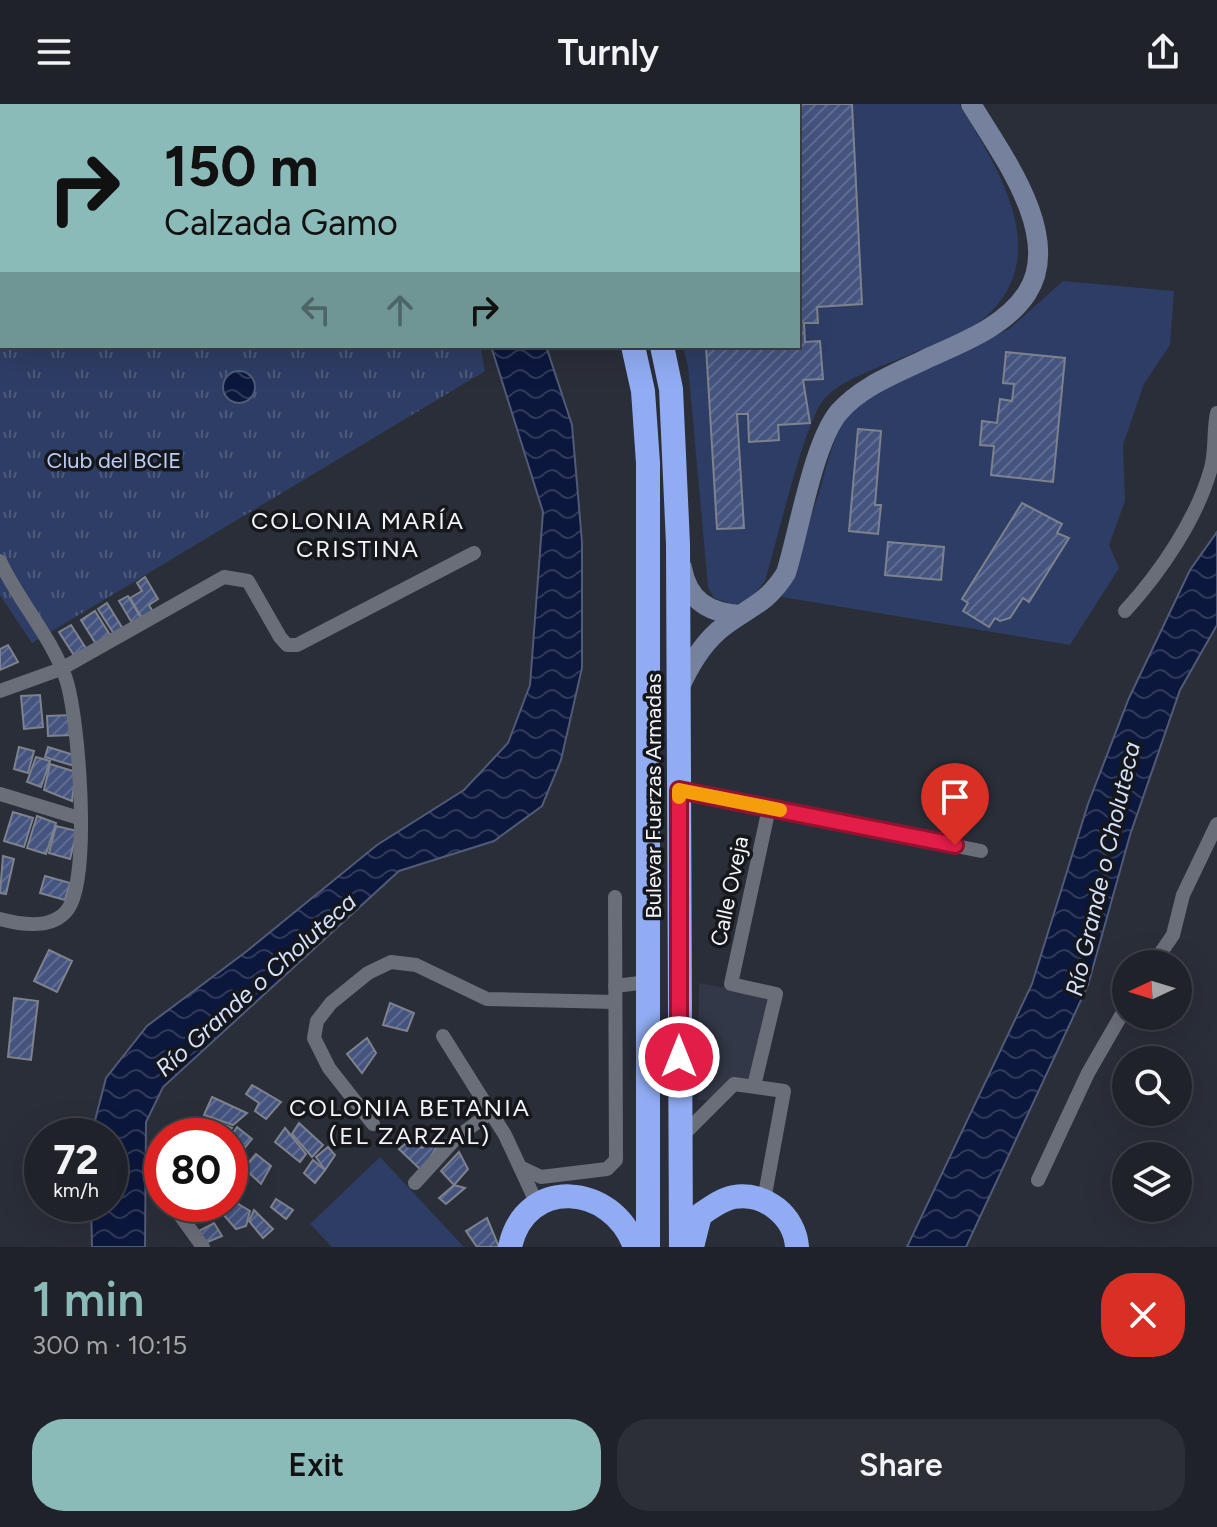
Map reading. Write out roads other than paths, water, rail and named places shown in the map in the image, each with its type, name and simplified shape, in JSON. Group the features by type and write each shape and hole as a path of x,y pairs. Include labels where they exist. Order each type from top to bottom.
{"highway":[{"name":"Bulevar Fuerzas Armadas","path":"633,348 643,391 648,463 648,1247"},
{"name":"Bulevar Fuerzas Armadas","path":"662,348 671,389 678,544 681,1247"},
{"path":"510,1247 513,1234 538,1206 562,1196 598,1201 614,1213 630,1234 635,1247"},
{"path":"692,1247 700,1215 731,1197 764,1200 779,1210 793,1226 797,1247"}],"street":[{"path":"679,689 703,646 740,615 758,606 775,591 786,573 823,438 838,414 862,390 982,333 1028,292 1038,247 1030,210 1018,181 971,104"},
{"path":"1125,611 1160,566 1206,483 1212,464 1217,413"},
{"path":"678,544 684,576 696,600 707,609 740,615"},
{"path":"0,691 61,669 224,577 248,581 280,637 287,645 297,645 474,553"},
{"path":"0,561 61,669 74,711 79,818 76,891 67,909 56,920 42,925 2,920"},
{"path":"679,790 981,851"},
{"path":"0,794 79,818"},
{"name":"Calle Oveja","path":"754,1086 776,994 731,984 769,808"},
{"path":"1163,950 1173,935 1183,895 1217,824"},
{"path":"520,1167 541,1177 612,1166 616,1160 615,897"},
{"path":"373,1124 329,1068 314,1038 317,1021 331,1003 368,973 391,962 416,965 487,999 615,994 648,982"},
{"path":"1038,1180 1088,1073 1113,1030"},
{"path":"443,1036 491,1112 538,1206"},
{"path":"679,1139 734,1084 784,1091 764,1200"},
{"path":"415,1183 456,1138 491,1112"},
{"path":"185,1222 203,1247"}],"water":[{"name":"Río Grande o Choluteca","path":"492,348 547,348 572,425 582,542 582,668 561,760 542,806 494,841 399,871 163,1087 148,1118 144,1118 145,1247 92,1247 91,1222 128,1222 128,1118 96,1118 106,1078 147,1026 247,951 377,845 464,790 508,743 530,685 543,512"},
{"path":"239,371 250,376 255,387 250,398 239,403 228,398 223,387 228,376"},
{"name":"Río Grande o Choluteca","path":"1217,532 1217,625 1180,690 1130,835 1088,985 966,1247 907,1247 1032,984 1088,804 1129,698 1190,570"}],"district":[{"name":"COLONIA MARÍA CRISTINA","path":"358,535"},
{"name":"COLONIA BETANIA (EL ZARZAL)","path":"410,1122"}],"park label":[{"name":"Club del BCIE","path":"114,460"}]}
